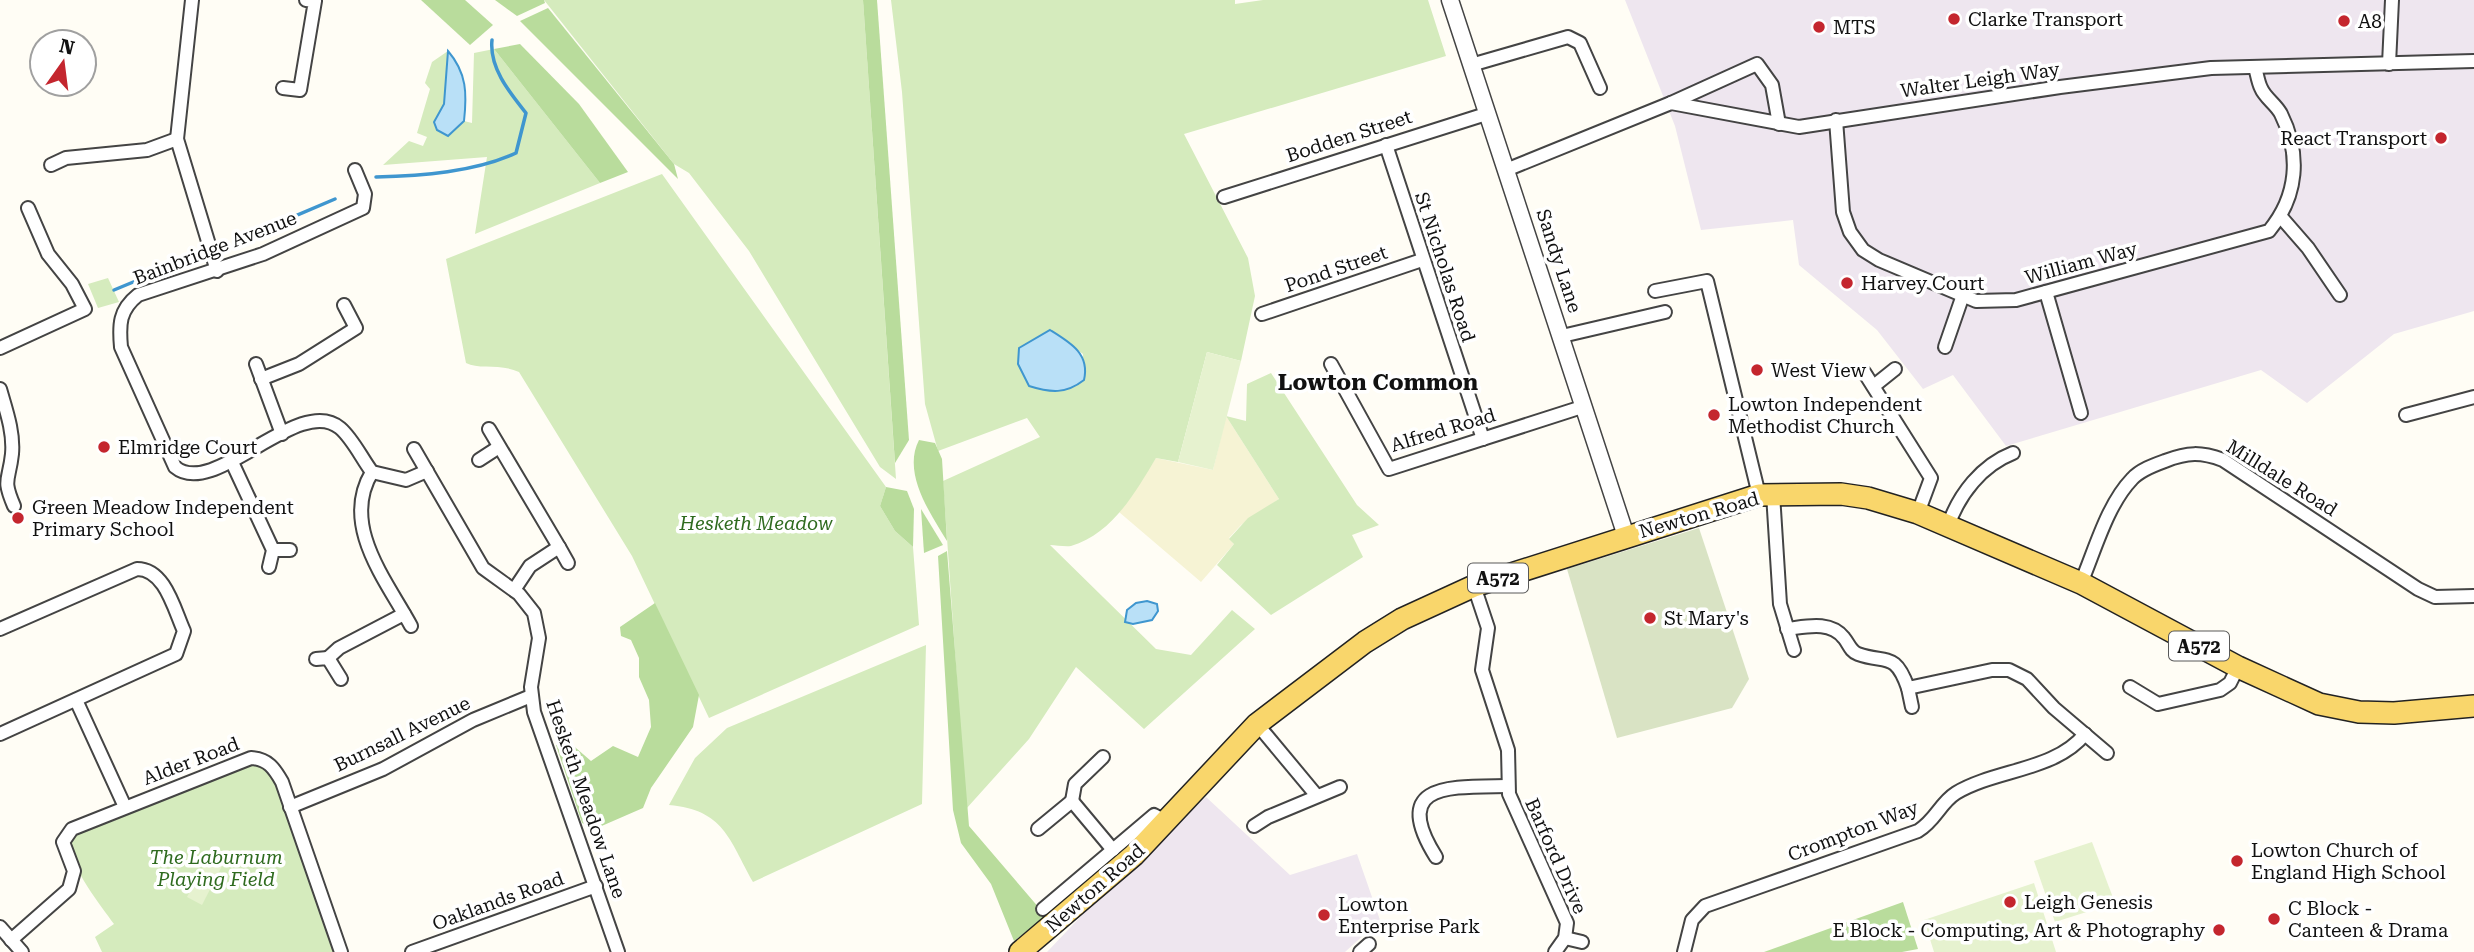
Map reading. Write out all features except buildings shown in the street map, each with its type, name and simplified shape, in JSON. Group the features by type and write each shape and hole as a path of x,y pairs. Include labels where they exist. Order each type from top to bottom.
{"main road":[{"name":"Newton Road","path":"1020,952 1135,855 1257,724 1365,642 1421,609 1474,586 1626,536 1766,495 1849,495 1918,513 2081,583 2238,667 2319,704 2359,712 2394,713 2474,706"}],"street":[{"path":"192,0 177,139 217,271"},
{"path":"283,88 300,90 312,0"},
{"name":"Sandy Lane","path":"1450,0 1626,536"},
{"path":"2389,64 2392,0"},
{"path":"1471,65 1568,37 1580,43 1600,88"},
{"name":"Walter Leigh Way","path":"1671,103 1799,127 2060,87 2211,68 2474,61"},
{"path":"1506,170 1671,103 1758,64 1772,85 1779,124"},
{"path":"2255,67 2261,90 2280,110 2294,143 2295,179 2281,217 2308,248 2340,295"},
{"name":"Bodden Street","path":"1224,197 1486,114"},
{"name":"William Way","path":"1836,120 1843,212 1850,232 1863,250 1879,260 1976,301 2016,300 2269,231 2281,217"},
{"path":"51,165 66,158 147,150 177,139"},
{"name":"St Nicholas Road","path":"1386,145 1483,439"},
{"name":"Bainbridge Avenue","path":"355,170 365,194 363,208 264,254 138,295 122,310 119,329 128,369 175,467 182,473 194,475 307,424 332,423 341,428 372,472"},
{"path":"0,348 89,313 72,284 48,254 28,208"},
{"name":"Pond Street","path":"1262,314 1422,260"},
{"path":"1655,291 1707,281 1766,495 1780,604 1794,650"},
{"path":"2046,292 2081,413"},
{"path":"1945,347 1962,295"},
{"path":"261,379 299,364 360,331 344,305"},
{"path":"1562,336 1665,312"},
{"path":"256,364 282,434"},
{"name":"Alfred Road","path":"1331,364 1390,469 1582,407"},
{"path":"1875,385 1895,369"},
{"path":"1864,372 1875,385 1931,478 1918,513"},
{"path":"0,389 11,430 12,454 5,483 14,506"},
{"path":"2406,415 2474,397"},
{"path":"489,429 568,563"},
{"path":"479,460 499,447"},
{"name":"Hesketh Meadow Lane","path":"414,449 483,568 514,590 529,605 538,630 531,696 538,724 618,952"},
{"name":"Milldale Road","path":"2081,583 2115,503 2132,478 2149,467 2183,454 2203,452 2223,460 2418,589 2435,597 2474,596"},
{"path":"1948,526 1956,508 1981,471 2013,453"},
{"path":"231,460 273,550 269,567"},
{"path":"341,679 322,658 408,620 367,546 362,528 362,492 372,472 406,480 427,471"},
{"path":"514,590 530,566 559,547"},
{"path":"273,550 290,551"},
{"path":"0,629 137,569 153,572 159,577 184,631 181,647 176,654 0,734"},
{"name":"Barford Drive","path":"1474,586 1488,628 1482,670 1508,750 1507,786 1519,821 1565,916 1565,938 1555,952"},
{"path":"1787,629 1817,626 1835,630 1854,652 1886,659 1896,666 1908,688 1912,707"},
{"path":"2130,687 2158,704 2220,690 2230,683 2238,667"},
{"path":"1908,688 1992,670 2009,670 2027,679 2107,753"},
{"name":"Burnsall Avenue","path":"290,807 383,769 473,720 531,696"},
{"path":"76,699 125,807"},
{"path":"1257,724 1317,796"},
{"name":"Crompton Way","path":"1684,952 1692,920 1705,906 1918,831 1936,818 1958,792 2068,751 2084,734"},
{"path":"1038,829 1072,801 1075,784 1103,757"},
{"name":"Alder Road","path":"12,940 69,889 74,871 64,849 66,835 125,807 251,758 263,759 273,767 290,807 341,952"},
{"path":"1436,858 1418,824 1418,811 1424,800 1437,791 1455,787 1507,786"},
{"path":"1254,826 1340,787"},
{"path":"1072,801 1113,850"},
{"name":"Newton Road","path":"1044,909 1154,815 1167,822"},
{"name":"Oaklands Road","path":"412,952 596,886"},
{"path":"0,927 22,952"},
{"name":"Barford Drive","path":"1565,938 1582,942"}],"shaded area":[{"path":"1625,0 2474,0 2474,311 2394,334 2307,403 2261,370 2006,446 1953,375 1923,389 1877,330 1799,265 1793,220 1701,230 1675,126"},
{"path":"1226,416 1279,499 1241,525 1229,538 1234,544 1201,582 1119,512 1156,458 1213,470"},
{"path":"1206,797 1290,875 1357,854 1380,920 1345,952 1047,952 1125,870"}],"green space":[{"path":"421,0 465,0 493,25 470,45"},
{"path":"495,0 544,0 545,3 517,16"},
{"path":"544,0 863,0 896,479 880,467 749,251 689,173 674,164"},
{"path":"863,0 877,0 909,440 895,463"},
{"path":"891,0 1235,0 1235,4 1263,0 1428,0 1446,56 1184,134 1248,258 1255,296 1241,361 1207,352 1178,462 1156,458 1121,511 1099,532 1071,546 1050,545 1156,649 1191,655 1232,610 1255,629 1144,729 1076,667 1029,739 966,809 943,481 1040,437 1027,418 938,451 925,404 902,92","holes":["1050,330 1083,354 1084,380 1064,390 1051,391 1029,386 1018,364"]},
{"path":"548,8 674,164 678,179 520,21"},
{"path":"520,44 579,104 628,172 600,183 494,49"},
{"path":"494,49 600,183 475,234 487,157 383,165 409,141 423,146 427,137 417,133 430,89 425,83 432,62 448,51 444,105 434,122 448,136 464,121 472,123 474,53"},
{"name":"Hesketh Meadow","path":"662,174 886,487 880,506 895,531 913,547 919,625 709,718 632,556 519,372 466,363 446,259"},
{"path":"108,278 119,302 98,308 88,284"},
{"path":"1207,352 1241,361 1213,470 1178,462"},
{"path":"1271,373 1357,505 1379,525 1352,535 1363,557 1271,615 1217,565 1234,544 1229,539 1248,518 1279,499 1226,416 1246,421 1247,384"},
{"path":"919,440 935,443 942,459 947,541 926,505 916,479 915,453"},
{"path":"886,487 907,491 914,509 913,547 895,531 880,506"},
{"path":"921,509 943,545 924,553"},
{"path":"1699,528 1749,679 1732,708 1617,738 1567,569"},
{"path":"947,551 969,826 1046,916 1014,941 991,884 961,843 953,810 938,556"},
{"path":"655,603 699,695 693,727 651,788 643,808 597,828 582,823 556,745 569,742 591,761 613,746 638,757 651,727 649,700 639,677 639,658 631,640 621,636 620,627"},
{"path":"926,645 922,804 753,882 723,829 702,813 669,805 695,758 727,728"},
{"name":"The Laburnum Playing Field","path":"252,764 268,771 278,787 337,952 102,952 95,937 114,924 78,870 73,859 71,838 76,833 239,766"},
{"path":"2092,842 2115,903 2055,922 2034,861"},
{"path":"208,857 222,866 202,905 187,897"},
{"name":"Leigh Genesis","path":"2034,883 2056,952 1934,952 1924,920"},
{"path":"1903,902 1918,949 1902,952 1764,952"}],"water":[{"path":"448,51 462,76 465,102 464,121 448,136 437,130 434,122 444,104"},
{"path":"1050,330 1072,345 1084,363 1084,380 1071,388 1051,391 1029,386 1018,364 1019,348"},
{"path":"1147,601 1157,604 1158,611 1152,620 1133,624 1125,622 1127,610 1136,603"}],"waterway":[{"path":"376,177 466,169 516,153 526,113 497,70 492,40"},
{"path":"234,242 335,199"},
{"path":"114,290 191,258"}],"place":[{"name":"Clarke Transport","path":"1954,19"},
{"name":"A8","path":"2344,21"},
{"name":"MTS","path":"1819,27"},
{"name":"React Transport","path":"2441,138"},
{"name":"Harvey Court","path":"1847,283"},
{"name":"West View","path":"1757,370"},
{"name":"Lowton Independent Methodist Church","path":"1714,415"},
{"name":"Elmridge Court","path":"104,447"},
{"name":"Green Meadow Independent Primary School","path":"18,518"},
{"name":"St Mary's","path":"1650,618"},
{"name":"Lowton Church of England High School","path":"2237,861"},
{"name":"Leigh Genesis","path":"2010,902"},
{"name":"Lowton Enterprise Park","path":"1324,915"},
{"name":"C Block - Canteen & Drama","path":"2274,919"},
{"name":"E Block - Computing, Art & Photography","path":"2219,930"}],"district":[{"name":"Lowton Common","path":"1378,382"}]}
